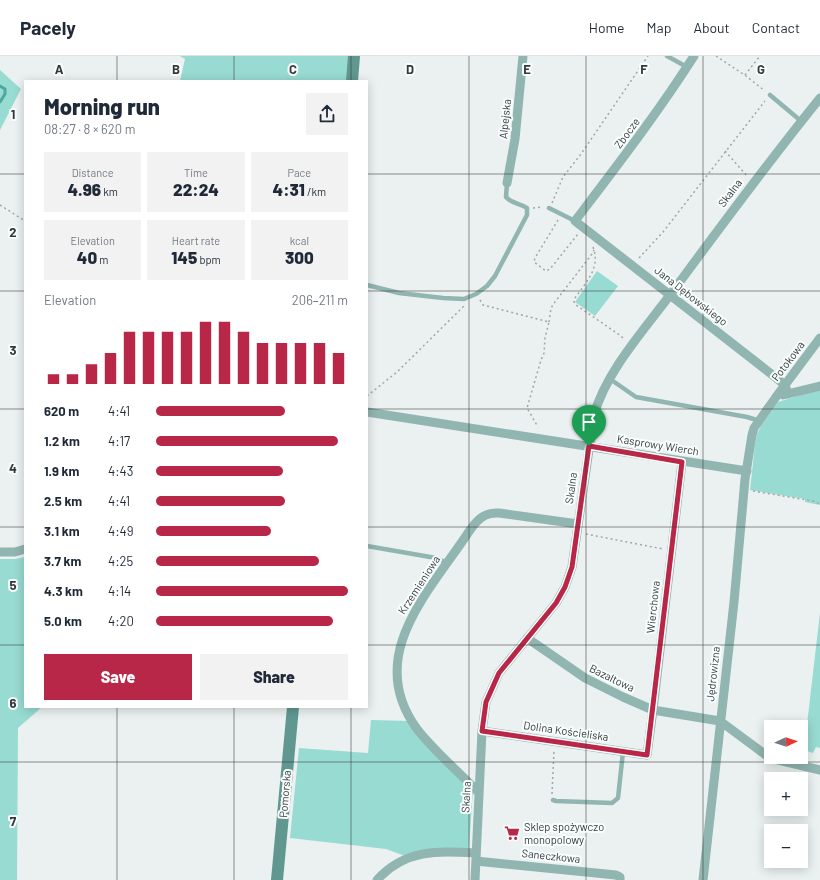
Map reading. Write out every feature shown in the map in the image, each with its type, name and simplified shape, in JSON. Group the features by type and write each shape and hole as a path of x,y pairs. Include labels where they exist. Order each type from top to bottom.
{"street":[{"path":"352,80 354,56"},
{"name":"Alpejska","path":"507,183 515,139 522,56"},
{"name":"Zbocze","path":"575,221 642,133 694,56"},
{"name":"Skalna","path":"475,880 478,792 482,731 486,702 499,673 556,603 565,587 572,567 589,446 594,415 599,399 610,379 670,295 820,98"},
{"name":"Jana Dębowskiego","path":"575,221 785,385"},
{"name":"Potokowa","path":"776,397 820,338"},
{"path":"785,385 788,394"},
{"path":"747,471 753,432 776,397 820,386"},
{"name":"Kasprowy Wierch","path":"368,412 747,471"},
{"name":"Wierchowa","path":"647,755 682,462"},
{"name":"Jędrowizna","path":"703,880 734,602 744,486 747,471"},
{"name":"Krzemieniowa","path":"478,792 435,750 419,731 405,708 397,684 396,668 405,632 423,598 474,524 487,514 499,513 578,524"},
{"path":"0,552 15,552 24,549"},
{"name":"Bazaltowa","path":"527,638 585,678 653,710 720,721"},
{"name":"Pomorska","path":"277,880 293,708"},
{"path":"720,721 770,758 820,770"},
{"name":"Dolina Kościeliska","path":"482,731 647,755"},
{"name":"Saneczkowa","path":"377,880 386,871 402,860 427,852 442,851 476,857 616,875 620,878 620,880"}],"lane":[{"path":"667,56 687,67"},
{"path":"770,95 801,121"},
{"path":"368,285 399,293 464,299 476,294 488,286 527,215 527,208 513,203 506,197 507,183"},
{"path":"549,208 575,221"},
{"path":"610,379 636,397 747,417 760,421"},
{"path":"368,546 436,558 447,563"},
{"path":"553,800 612,803 616,801 618,798 623,752"}],"path":[{"path":"527,208 549,208 563,177 582,154 648,56"},
{"path":"632,266 663,232 770,95 745,75 716,56"},
{"path":"745,75 760,56"},
{"path":"726,151 750,180"},
{"path":"0,205 24,220"},
{"path":"562,214 534,262 546,271 550,269 579,233 583,237"},
{"path":"591,244 596,256 594,269 575,298 574,302 576,305 621,336 629,344"},
{"path":"538,427 527,408 544,353 545,338 551,308 594,250"},
{"path":"368,395 397,372 476,294 483,305 549,322"},
{"path":"744,486 754,492 813,501 820,504"},
{"path":"582,533 668,550"},
{"path":"553,800 554,745"}],"shaded area":[{"path":"180,56 349,56 347,80 180,80 185,59"},
{"path":"0,70 21,89 0,130"},
{"path":"597,271 618,286 595,316 575,302"},
{"path":"820,389 820,505 805,502 805,499 750,490 755,445 757,434 761,426 778,402"},
{"path":"24,557 24,708 41,708 18,728 17,880 0,880 0,559"},
{"path":"820,613 820,748 816,747 813,753 808,751 808,720"},
{"path":"371,720 410,721 473,789 469,848 437,848 405,856 386,849 290,838 299,748 368,753"}],"waterway":[{"path":"0,86 5,89 5,94 0,102"}],"place":[{"name":"Sklep spożywczo monopolowy","path":"512,833"}],"route":[{"path":"589,446 682,462 647,755 482,731 486,702 499,673 556,603 565,587 572,567 589,446"}]}
